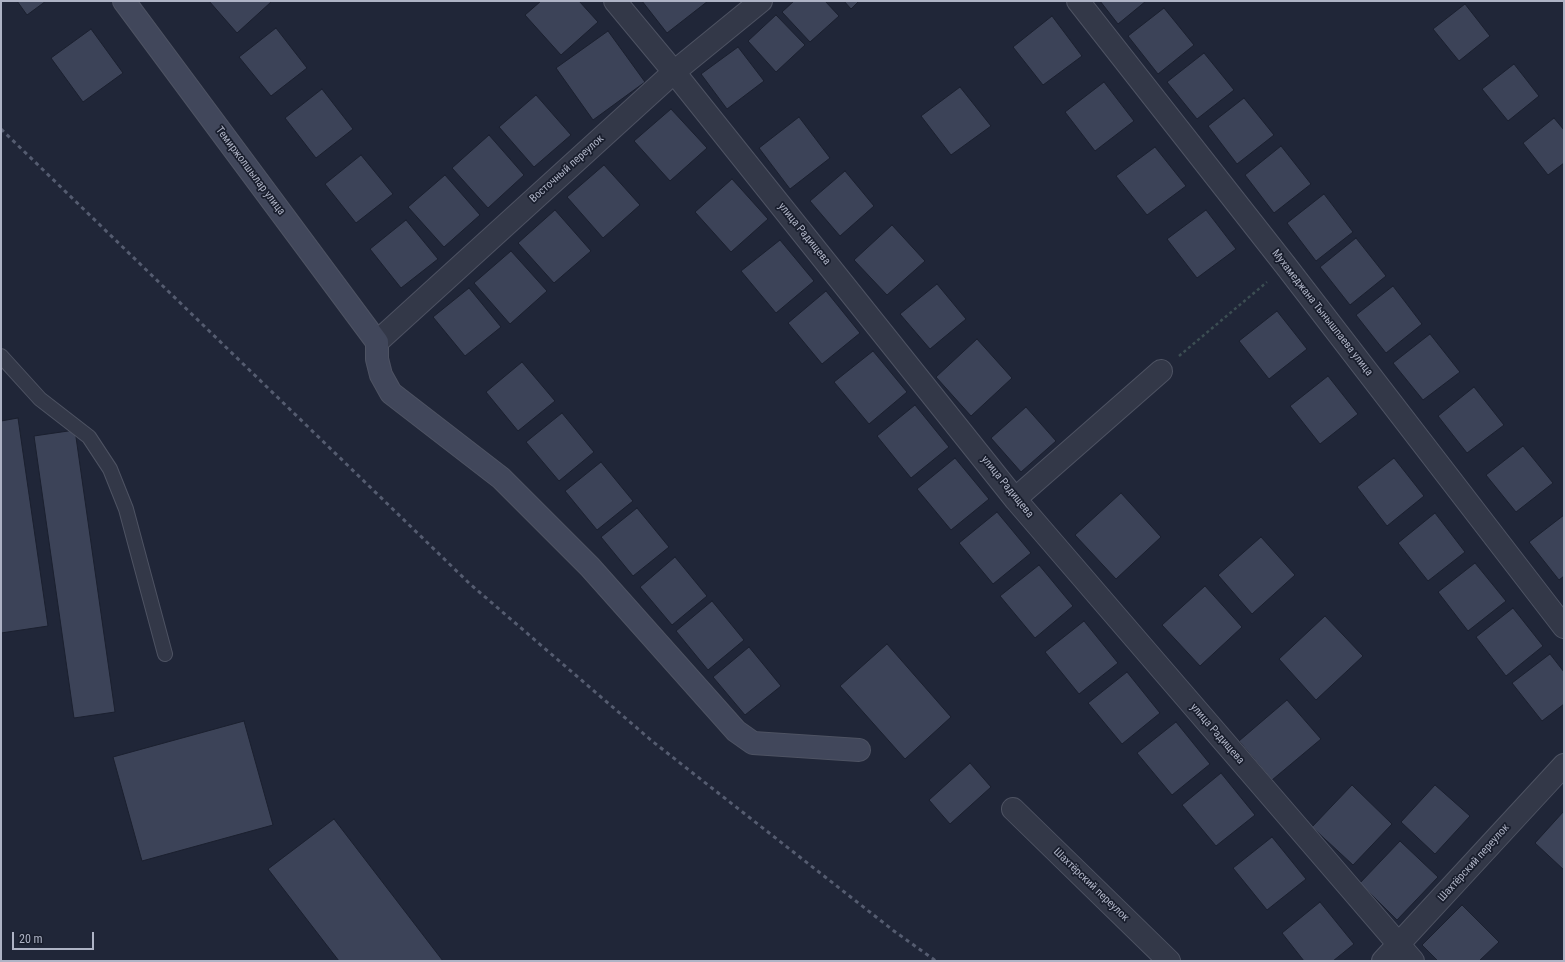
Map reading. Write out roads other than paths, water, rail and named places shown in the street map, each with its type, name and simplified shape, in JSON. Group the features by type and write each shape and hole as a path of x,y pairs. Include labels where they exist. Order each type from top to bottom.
{"street":[{"name":"Темиржолшылар улица","path":"124,1 377,342"},
{"name":"улица Радищева","path":"615,1 674,72 1015,499 1406,953"},
{"name":"Восточный переулок","path":"377,342 674,72 761,1"},
{"name":"Мухамеджана Тынышпаева улица","path":"1078,1 1286,266 1564,627"},
{"path":"377,342 377,359 381,375 391,393 501,478 590,567 736,731 753,742 859,750"},
{"path":"1015,499 1161,372"},
{"name":"Шахтёрский переулок","path":"1383,961 1406,953 1564,765"},
{"name":"Шахтёрский переулок","path":"1013,809 1169,961"}],"lane":[{"path":"1,356 40,399 89,437 110,470 126,509 165,654"}],"railway":[{"path":"1,129 470,584 652,741 894,931 936,961"}]}
